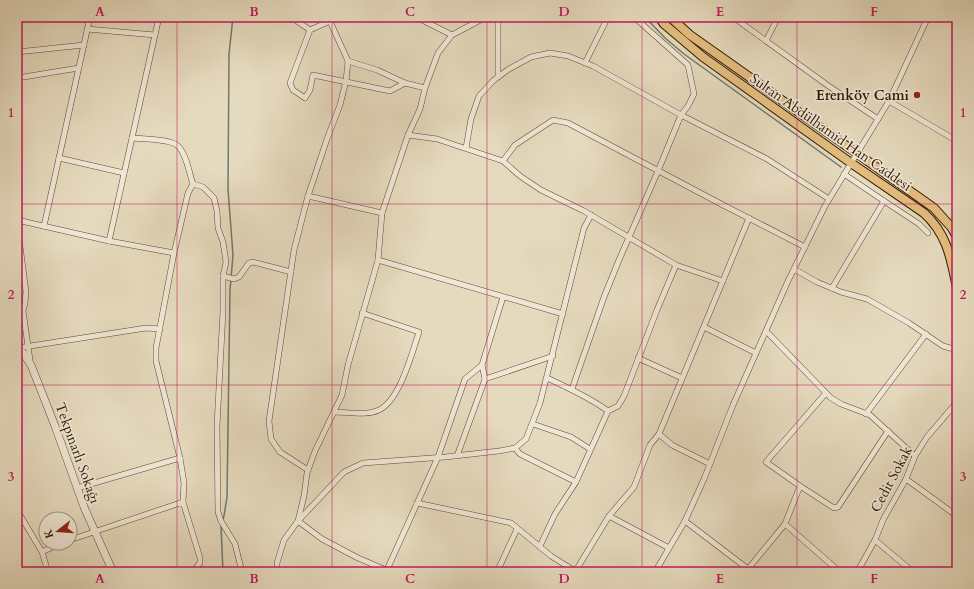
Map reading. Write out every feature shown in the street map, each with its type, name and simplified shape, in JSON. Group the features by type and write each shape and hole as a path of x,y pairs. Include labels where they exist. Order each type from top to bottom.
{"main road":[{"name":"Sultan Abdülhamid Han Caddesi","path":"659,17 664,24 703,57 851,163 924,213 933,221 947,245 957,288"},
{"name":"Sultan Abdülhamid Han Caddesi","path":"670,17 690,35 934,208 952,228 957,237"}],"street":[{"path":"44,226 90,17"},
{"path":"109,241 159,17"},
{"path":"291,17 310,30"},
{"path":"416,17 426,19 452,35"},
{"path":"298,521 308,470 342,395 348,365 378,260 382,213 408,135 420,109 425,88 438,53 452,35 486,17"},
{"path":"498,17 498,77"},
{"path":"585,63 608,17"},
{"path":"572,389 604,297 628,237 658,171 681,115 688,106 694,94 688,65 634,17"},
{"path":"733,17 830,87 878,119"},
{"path":"766,41 778,17"},
{"path":"655,572 685,522 710,464 733,404 794,269 829,199 889,102 928,17"},
{"path":"308,470 280,452 271,439 269,421 294,250 308,196 340,105 346,81 348,61 329,19 310,30 290,83 293,90 305,98 310,90 313,75 346,81 390,91 405,83"},
{"path":"87,29 155,35"},
{"path":"17,52 84,45"},
{"path":"466,148 471,119 479,96 498,77 531,57 550,52 568,56 593,66 681,115 767,159 829,199"},
{"path":"348,61 377,70 405,83 425,88"},
{"path":"17,78 79,68"},
{"path":"889,102 957,141"},
{"path":"503,161 515,145 553,120 568,123 805,247"},
{"path":"408,135 437,139 503,161 520,176 541,190 591,215 676,265 723,281"},
{"path":"132,138 170,142 177,145 182,150 193,184 188,193 174,253 156,348 156,361 180,458 184,483 183,502 200,558 200,563 195,569 187,572"},
{"path":"59,158 124,173"},
{"path":"844,174 919,224 928,233"},
{"path":"193,184 203,187 214,198 217,210 218,228 223,242 226,262 223,276 223,311 217,426 218,512 221,521 234,544 242,572"},
{"path":"308,196 382,213"},
{"path":"832,288 884,201"},
{"path":"277,572 284,540 298,521 344,472 364,463 438,458 499,451 515,448 526,439 540,403 584,228 591,215"},
{"path":"417,503 511,523 551,556 575,572 609,516 634,487 650,445 658,434 749,218"},
{"path":"17,220 109,241 174,253"},
{"path":"17,223 26,292 25,303 20,312 21,346 146,328 160,329"},
{"path":"378,260 563,314"},
{"path":"223,276 232,279 239,277 251,262 291,272"},
{"path":"540,546 555,514 576,482 608,411 618,406 624,396 676,265"},
{"path":"794,269 817,282 867,299 909,323 944,346 957,350"},
{"path":"457,456 485,379 482,365 504,297"},
{"path":"334,412 364,413 380,410 390,402 396,394 419,332 362,313"},
{"path":"704,327 756,353"},
{"path":"766,332 826,393 841,404 870,415 915,456"},
{"path":"866,414 926,334"},
{"name":"Tekpınarlı Sokağı","path":"21,346 31,365 55,426 84,507 113,572"},
{"path":"485,379 553,356"},
{"path":"638,358 682,378"},
{"path":"298,521 322,539 358,558 388,571 438,458 465,379 482,365"},
{"path":"547,378 572,389 608,411"},
{"path":"826,393 766,462 834,508 838,507 888,431"},
{"name":"Cedit Sokak","path":"855,572 860,567 875,540 883,520 906,479 915,456 927,437 957,402"},
{"path":"533,424 572,437 590,449"},
{"path":"658,434 672,445 710,464"},
{"path":"515,448 520,454 576,482"},
{"path":"77,488 180,458"},
{"path":"906,479 957,516"},
{"path":"685,522 750,571 785,524 800,486"},
{"path":"78,537 94,530 183,502"},
{"path":"17,510 42,552 48,572"},
{"path":"609,516 669,548"},
{"path":"785,524 840,572"},
{"path":"497,572 517,529"},
{"path":"875,540 913,572"}],"waterway":[{"path":"223,519 227,497 230,290 233,255 228,189 229,54 233,17"},
{"path":"645,17 665,38 684,54 841,167"},
{"path":"221,526 223,572"}],"place":[{"name":"Erenköy Cami","path":"917,95"}]}
